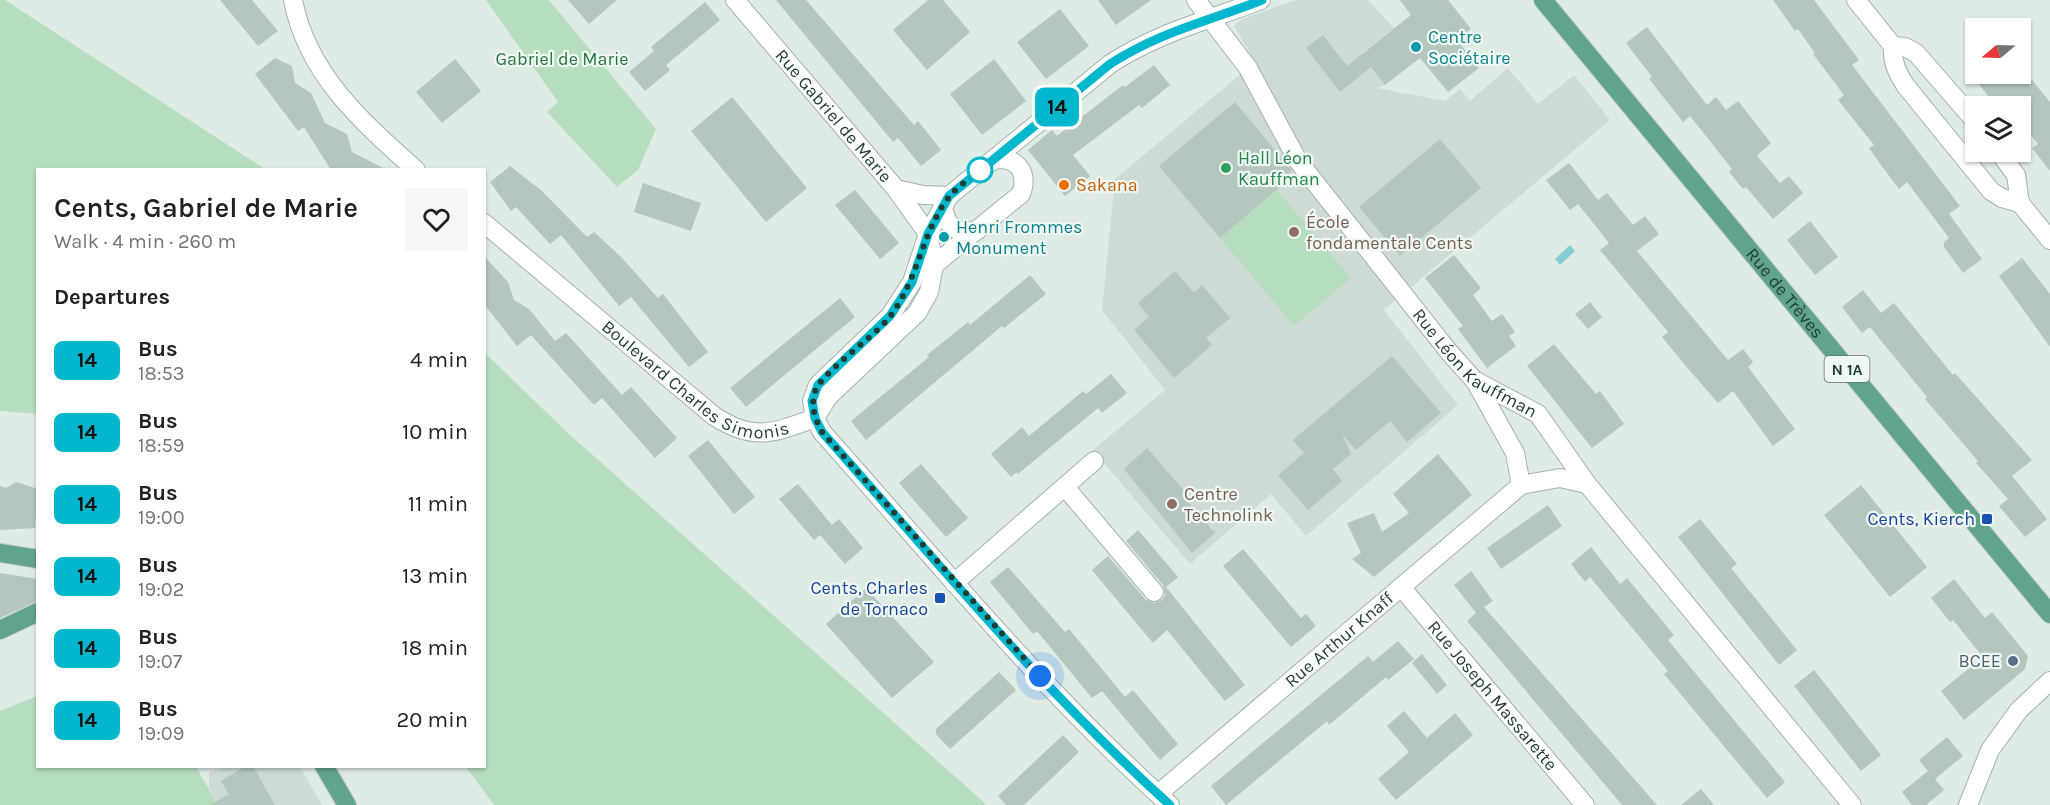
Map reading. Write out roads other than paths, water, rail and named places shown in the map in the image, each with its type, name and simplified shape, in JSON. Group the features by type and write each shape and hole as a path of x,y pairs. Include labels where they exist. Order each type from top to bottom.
{"main road":[{"name":"Rue de Trèves","path":"1543,0 2046,603"},
{"path":"0,553 36,559"},
{"path":"0,630 36,613"},
{"path":"325,768 347,805"}],"street":[{"path":"293,0 297,22 327,80 360,120 414,168"},
{"name":"Rue Gabriel de Marie","path":"735,0 896,189 928,234"},
{"name":"Rue Léon Kauffman","path":"1196,0 1248,68 1298,161 1449,352 1474,380 1538,414 1587,484 1852,805"},
{"path":"815,418 812,401 818,385 890,316 912,282 928,234 946,201 1110,64 1165,33 1261,0"},
{"path":"1856,0 1893,46 1892,58 1905,85 1982,182 2002,198 2020,203"},
{"path":"1893,46 1905,47 1916,53 1965,109"},
{"path":"934,265 1021,194 1024,183 1023,170 1016,162 1005,158 993,160"},
{"path":"2007,162 2016,175 2020,203 2050,240"},
{"path":"896,189 946,201"},
{"path":"946,201 945,219 953,229 966,233 978,230"},
{"name":"Boulevard Charles Simonis","path":"486,225 714,416 733,428 765,434 815,418 822,432 954,583 1070,709 1164,800"},
{"path":"815,418 828,397 917,313 929,292 934,265 928,234"},
{"path":"1474,380 1515,453 1521,485 1560,478 1587,484"},
{"path":"954,583 1094,461"},
{"name":"Rue Arthur Knaff","path":"1164,800 1401,587 1521,485"},
{"path":"1065,487 1154,592"},
{"name":"Rue Joseph Massarette","path":"1401,587 1585,805"},
{"path":"1968,805 1990,750 2019,710 2050,681"}],"water":[{"path":"1570,245 1575,251 1560,265 1555,259"}],"place":[{"name":"Centre Sociétaire","path":"1416,47"},
{"name":"Hall Léon Kauffman","path":"1226,168"},
{"name":"Sakana","path":"1064,185"},
{"name":"École fondamentale Cents","path":"1294,232"},
{"name":"Henri Frommes Monument","path":"944,237"},
{"name":"Centre Technolink","path":"1172,504"},
{"name":"Cents, Kierch","path":"1987,519"},
{"name":"Cents, Charles de Tornaco","path":"940,598"},
{"name":"BCEE","path":"2013,661"}],"park label":[{"name":"Gabriel de Marie","path":"562,59"}]}
